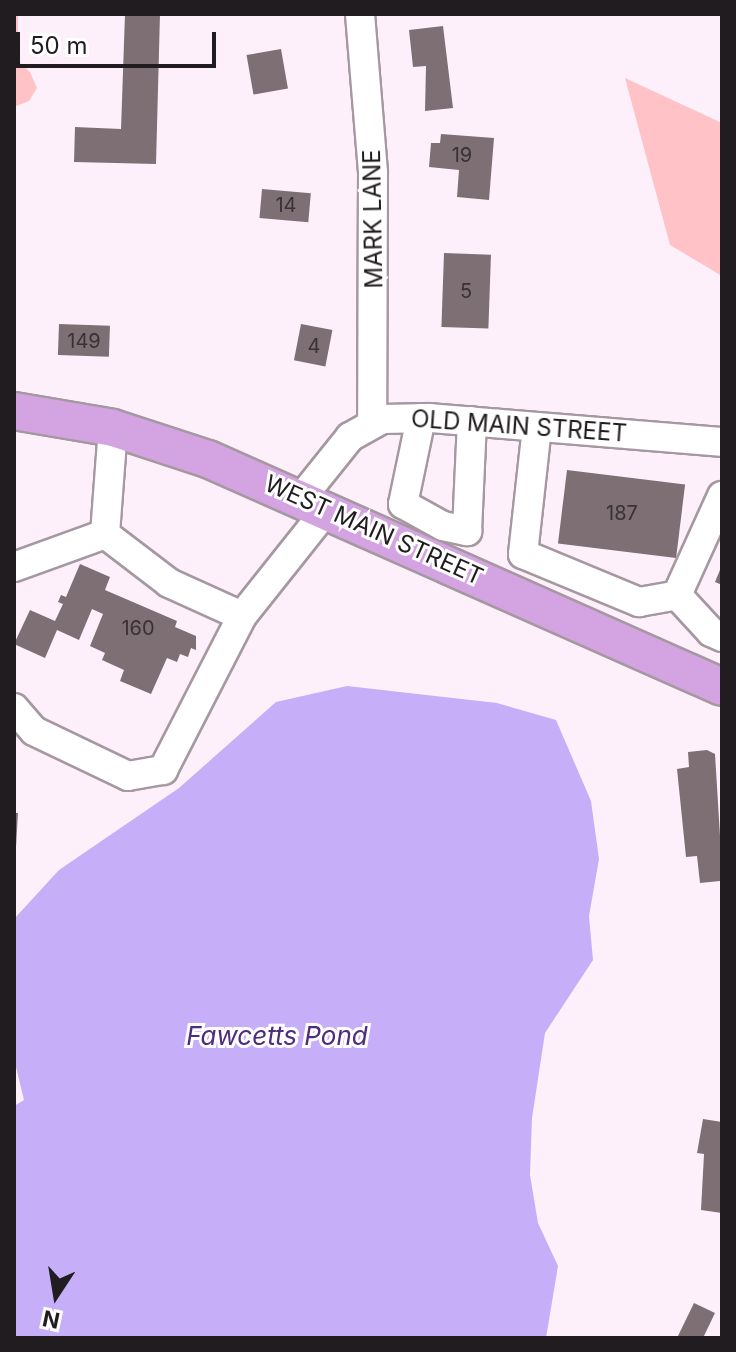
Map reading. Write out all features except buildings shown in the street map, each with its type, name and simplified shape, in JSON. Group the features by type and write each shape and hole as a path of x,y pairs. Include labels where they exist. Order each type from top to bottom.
{"main road":[{"name":"WEST MAIN STREET","path":"14,411 113,428 315,502 707,680"}],"street":[{"name":"MARK LANE","path":"360,14 373,173 372,423"},
{"name":"OLD MAIN STREET","path":"372,423 421,418 722,442"},
{"path":"421,418 403,504 443,526 467,531 472,421"},
{"path":"14,708 34,731 128,776 163,770 242,616 315,502 350,437 372,423"},
{"path":"537,427 523,554 639,602 677,595"},
{"path":"105,534 113,428"},
{"path":"677,595 722,496"},
{"path":"15,564 105,534"},
{"path":"105,534 169,583 242,616"},
{"path":"677,595 716,634 707,680"},
{"path":"618,641 639,602"}],"shaded area":[{"path":"14,14 18,14 18,61 30,72 37,88 29,101 14,107"},
{"path":"625,78 722,123 722,276 670,245"}],"water":[{"name":"Fawcetts Pond","path":"347,686 497,703 556,720 591,801 599,859 589,916 593,960 545,1033 532,1118 530,1175 538,1223 558,1266 546,1338 14,1338 14,1106 24,1100 14,1059 14,919 59,870 179,788 276,702"}]}
